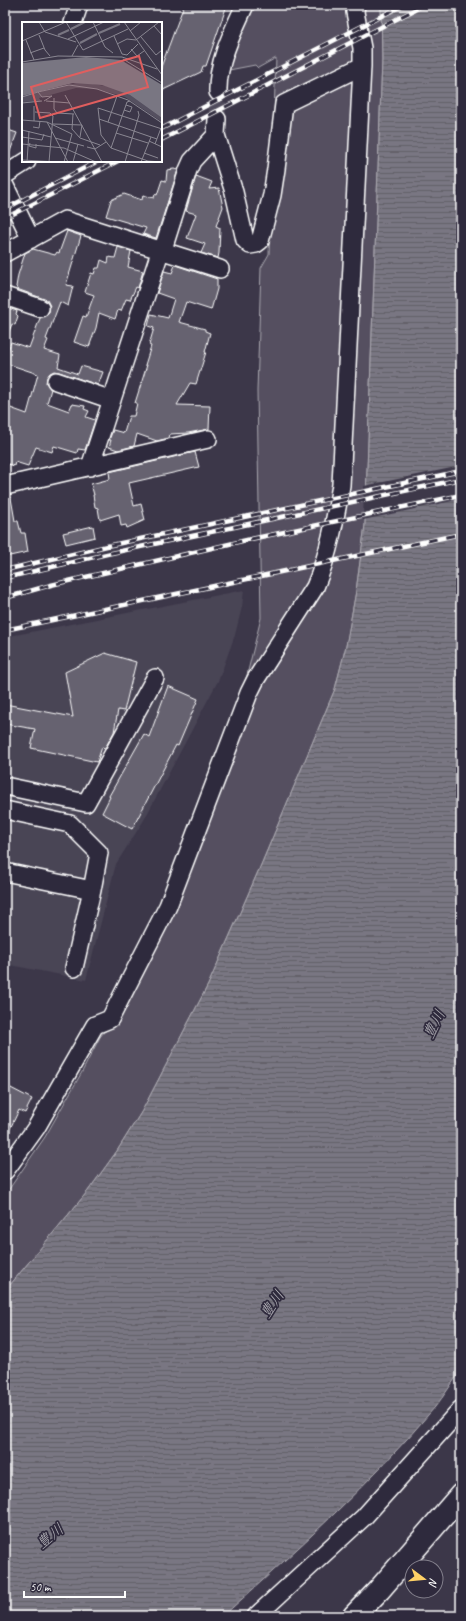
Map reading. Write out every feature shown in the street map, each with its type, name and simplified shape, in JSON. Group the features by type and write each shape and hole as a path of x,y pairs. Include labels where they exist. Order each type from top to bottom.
{"main road":[{"path":"354,1616 379,1590 461,1495"}],"street":[{"path":"73,22 79,5"},
{"path":"218,92 217,82 230,38 246,5"},
{"path":"5,1172 36,1128 95,1025 110,1019 168,906 249,693 256,679 315,586 333,532 341,485 362,66 362,48 355,12 356,5"},
{"path":"90,467 161,249 165,244 192,161 216,127 234,192 245,240 250,245 256,244 260,240 272,195 284,104 362,66"},
{"path":"5,175 25,162"},
{"path":"5,186 31,239"},
{"path":"5,253 66,220 220,269"},
{"path":"5,296 40,308"},
{"path":"56,381 112,400"},
{"path":"5,486 208,439"},
{"path":"5,786 86,803 155,678"},
{"path":"5,810 70,824 99,853 74,968"},
{"path":"5,872 92,890"},
{"path":"256,1616 364,1517 461,1409"}],"shaded area":[{"path":"249,5 381,5 382,60 365,525 356,591 346,646 335,689 261,865 208,985 142,1111 117,1151 88,1191 5,1291 5,1195 45,1137 100,1037 104,1032 116,1025 175,900 167,896 247,675 261,618 257,391 261,268 269,254 276,58 258,68 255,65 224,71"},
{"path":"244,590 242,607 235,635 219,679 144,820 116,864 86,980 5,964 5,637"}],"water":[{"name":"豊川","path":"381,5 461,5 461,1370 435,1407 411,1435 359,1489 306,1541 223,1616 5,1616 5,1291 88,1191 117,1151 142,1111 208,985 261,865 335,689 346,646 356,591 365,525 382,60"}],"pier":[{"path":"461,466 461,499 363,520 364,486"}],"building":[{"path":"184,5 227,5 206,66 203,66 201,72 162,91 162,64"},
{"path":"5,129 17,133 6,162 5,162"},
{"path":"167,170 178,170 156,238 143,234 146,228 106,216 111,200 124,194 142,200 143,195 154,198 155,194 157,195 162,180 166,181"},
{"path":"196,176 212,182 209,189 219,188 223,207 216,226 220,228 218,258 201,253 205,244 187,238 196,214 186,211"},
{"path":"67,231 81,236 66,285 73,286 68,306 60,302 46,339 48,340 44,350 60,355 58,367 78,374 81,366 103,372 98,385 59,372 54,371 50,373 47,377 46,383 51,389 47,403 69,411 72,404 85,406 84,409 89,411 86,417 95,420 85,450 78,449 77,453 54,446 52,452 36,447 28,466 15,462 14,466 5,463 5,406 27,414 38,374 5,363 5,352 7,353 11,342 29,348 40,318 47,315 50,306 47,300 17,289 18,275 25,253 33,249 55,255 57,252 59,253"},
{"path":"118,247 131,251 128,267 143,271 138,288 136,287 130,300 126,299 121,311 118,310 115,319 99,313 96,328 89,347 74,342 83,316 86,317 94,295 85,292 91,273 94,274 96,268 99,268 101,260 108,263 109,257 115,258"},
{"path":"175,265 217,279 217,289 211,310 186,302 179,322 205,329 205,331 210,333 196,384 190,383 177,405 210,406 209,429 188,433 170,434 169,438 157,441 137,434 134,446 118,450 109,447 111,440 109,440 113,430 124,433 129,416 134,416 137,403 135,403 147,365 145,365 151,346 149,345 154,328 148,326 151,314 168,318 174,299 157,293 164,271 172,273"},
{"path":"5,307 17,311 16,314 18,316 15,325 12,324 5,341"},
{"path":"195,452 199,467 129,483 134,506 141,504 145,520 127,528 126,525 121,526 119,514 100,520 98,508 95,507 91,484 110,479 109,472"},
{"path":"5,498 11,498 15,521 18,521 21,533 25,533 28,552 5,557"},
{"path":"93,526 95,537 66,544 63,533"},
{"path":"105,653 136,662 124,711 118,710 114,732 105,748 102,747 97,762 31,748 35,729 5,724 5,704 73,717 65,672"},
{"path":"168,686 198,699 178,746 176,745 132,829 102,813 110,797 109,796 144,734 149,737"},
{"path":"5,1085 32,1099 25,1113 19,1110 5,1139"}],"tunnel":[{"path":"217,119 218,92"}],"railway":[{"path":"162,128 403,5"},
{"path":"162,139 424,5"},
{"path":"5,209 96,162"},
{"path":"5,218 116,162"},
{"path":"5,570 107,546 461,471"},
{"path":"5,578 107,554 461,479"},
{"path":"5,598 51,585 251,539 461,495"},
{"path":"5,630 461,534"}]}
